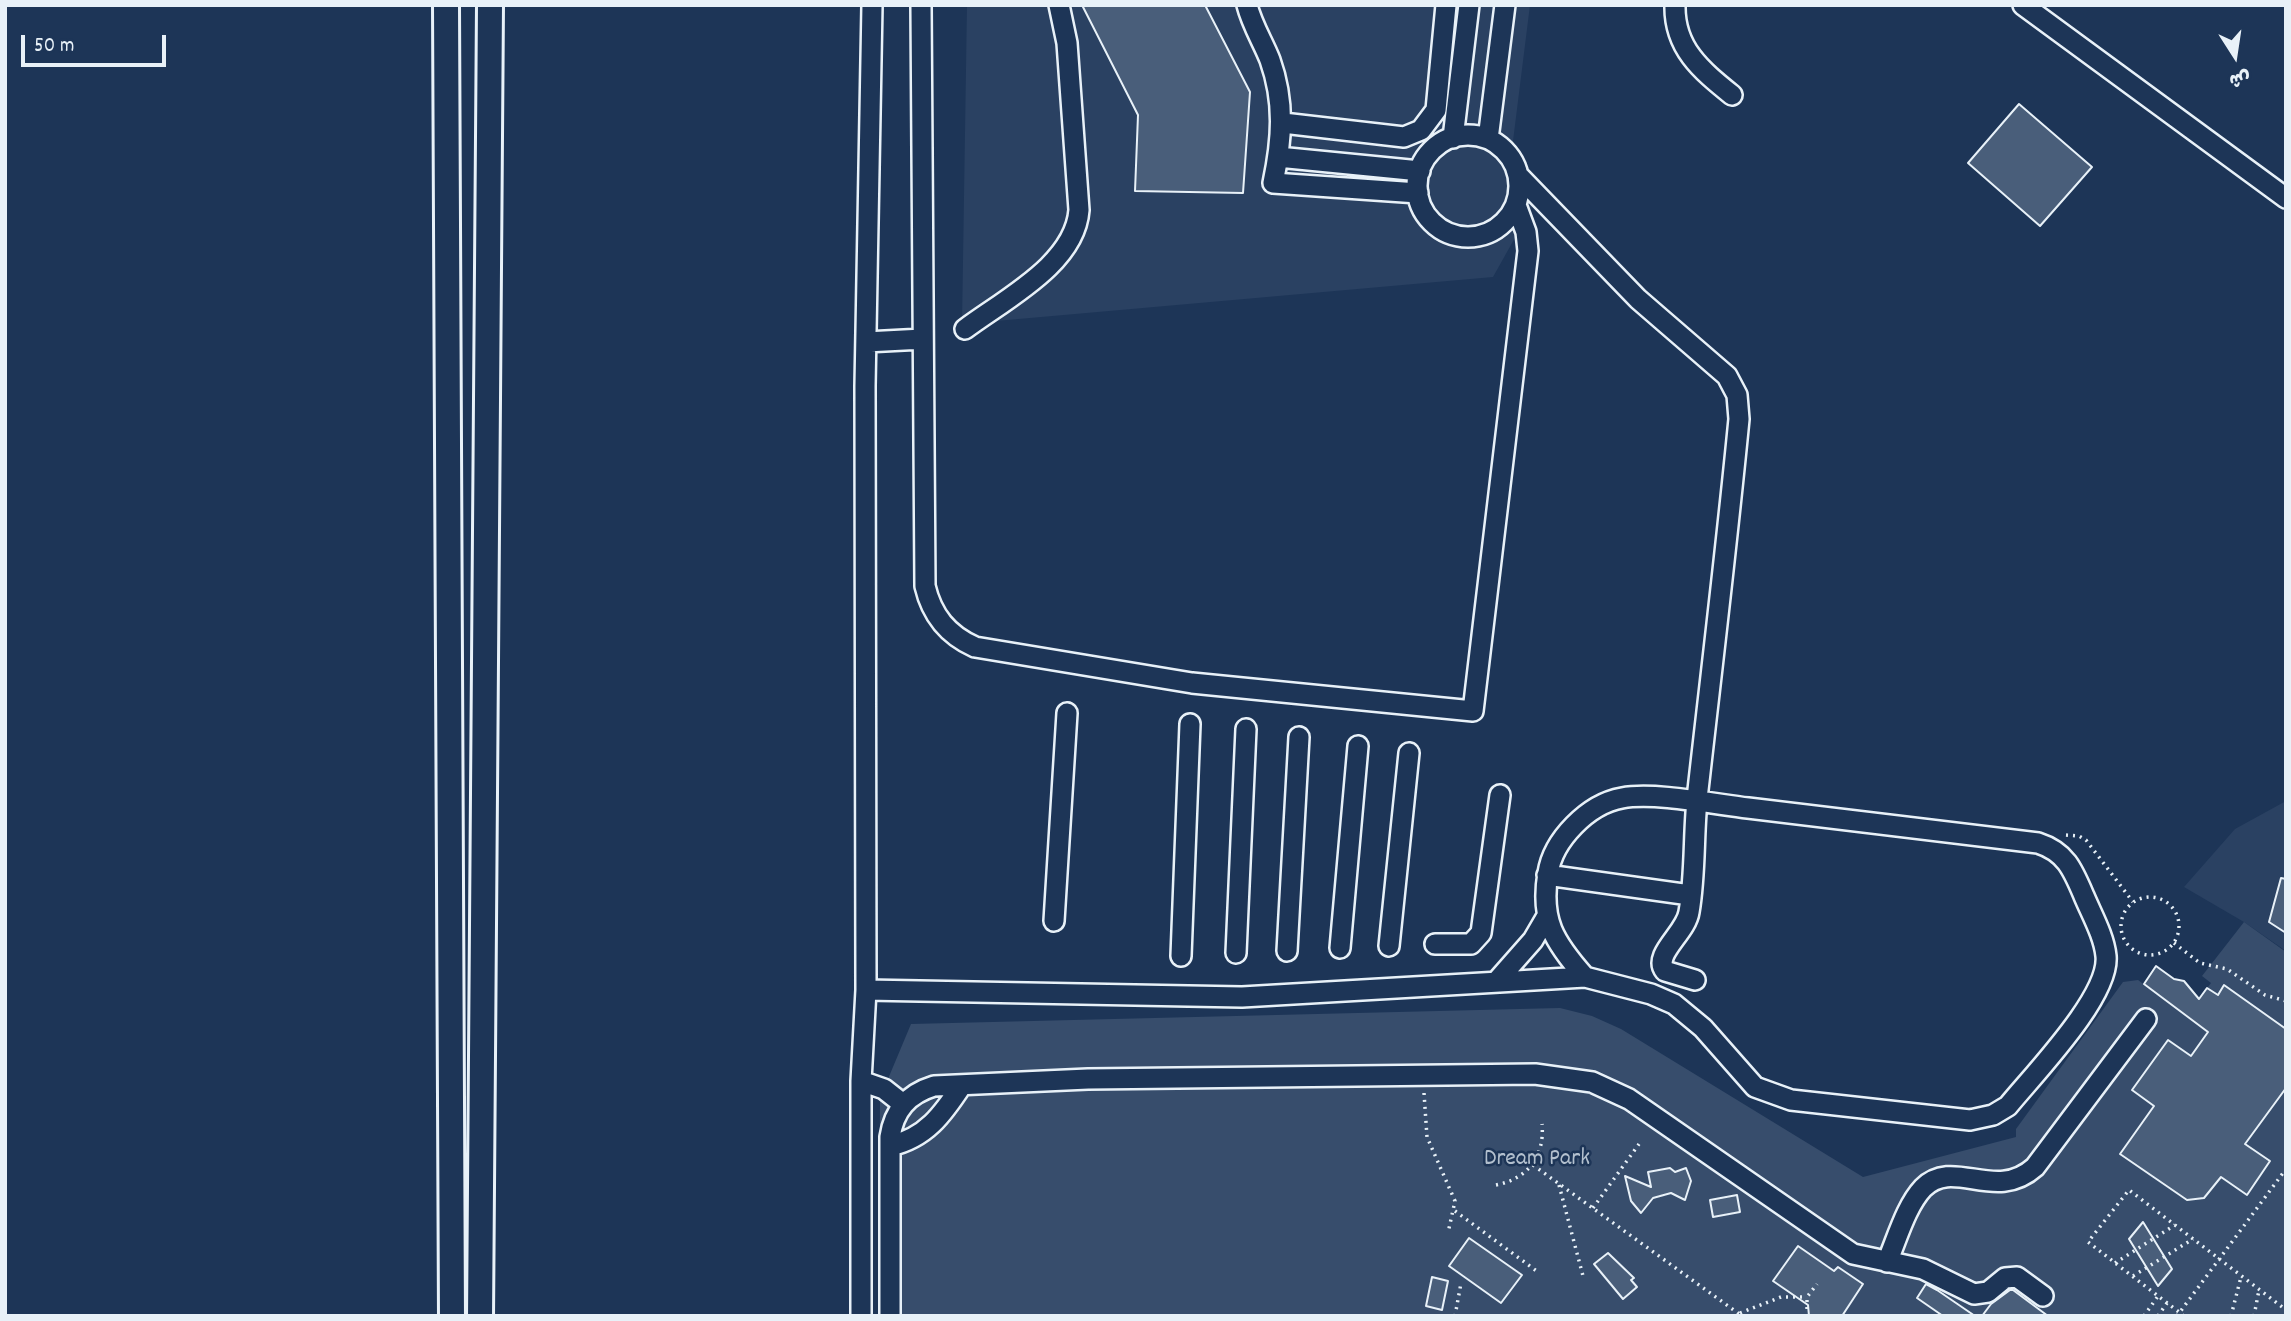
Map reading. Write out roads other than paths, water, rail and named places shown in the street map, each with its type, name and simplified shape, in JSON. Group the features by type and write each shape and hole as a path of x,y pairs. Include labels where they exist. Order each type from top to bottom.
{"main road":[{"path":"446,5 452,1316"},
{"path":"480,1316 490,5"}],"street":[{"path":"861,1316 861,1081 866,990 866,342 872,5"},
{"path":"921,5 925,586 934,612 951,633 975,647 1192,683 1473,711 1528,251 1526,232 1516,205 1519,176"},
{"path":"965,329 1052,264 1067,249 1076,230 1079,210 1067,43 1059,5"},
{"path":"1247,5 1276,78 1283,123 1273,183 1418,193"},
{"path":"1283,123 1404,137 1421,130 1436,110 1446,5"},
{"path":"1453,138 1469,5"},
{"path":"1488,139 1504,5"},
{"path":"1675,5 1678,32 1688,54 1732,95"},
{"path":"2023,5 2286,198"},
{"path":"1516,205 1503,223 1484,235 1454,236 1430,220 1418,193 1420,171 1427,156 1453,138 1465,135 1488,139 1503,148 1513,161 1519,176 1629,290 1720,368 1737,395 1738,426 1696,802 1689,914 1684,926 1661,956 1660,962 1665,971 1695,980"},
{"path":"1278,157 1420,171"},
{"path":"866,342 923,339"},
{"path":"1054,921 1067,713"},
{"path":"1181,956 1190,724"},
{"path":"1236,953 1246,729"},
{"path":"1287,951 1299,737"},
{"path":"1340,948 1358,746"},
{"path":"1389,946 1409,753"},
{"path":"1435,944 1471,944 1481,933 1500,795"},
{"path":"866,990 1242,998 1584,977 1651,994 1674,1004 1703,1028 1744,1077 1767,1093 1804,1101 1959,1119 1982,1118 2008,1106 2094,999 2104,978 2106,957 2102,940 2073,868 2052,847 2024,841 1696,802 1628,797 1606,803 1559,840 1551,856 1547,875 1547,916 1558,945 1584,977"},
{"path":"1547,875 1690,895"},
{"path":"1496,982 1533,940 1547,916"},
{"path":"1887,1262 1914,1201 1930,1182 1954,1176 2000,1183 2020,1178 2035,1167 2146,1019"},
{"path":"890,1316 890,1146 892,1125 903,1104 922,1090 962,1085 1088,1079 1554,1074 1611,1090 1843,1249 1864,1258 1935,1274 1974,1294 1988,1292 2005,1278 2017,1277 2043,1296"},
{"path":"861,1081 884,1089 903,1104"},
{"path":"890,1146 910,1140 928,1130 962,1085"}],"park label":[{"name":"Dream Park","path":"1537,1161"}]}
